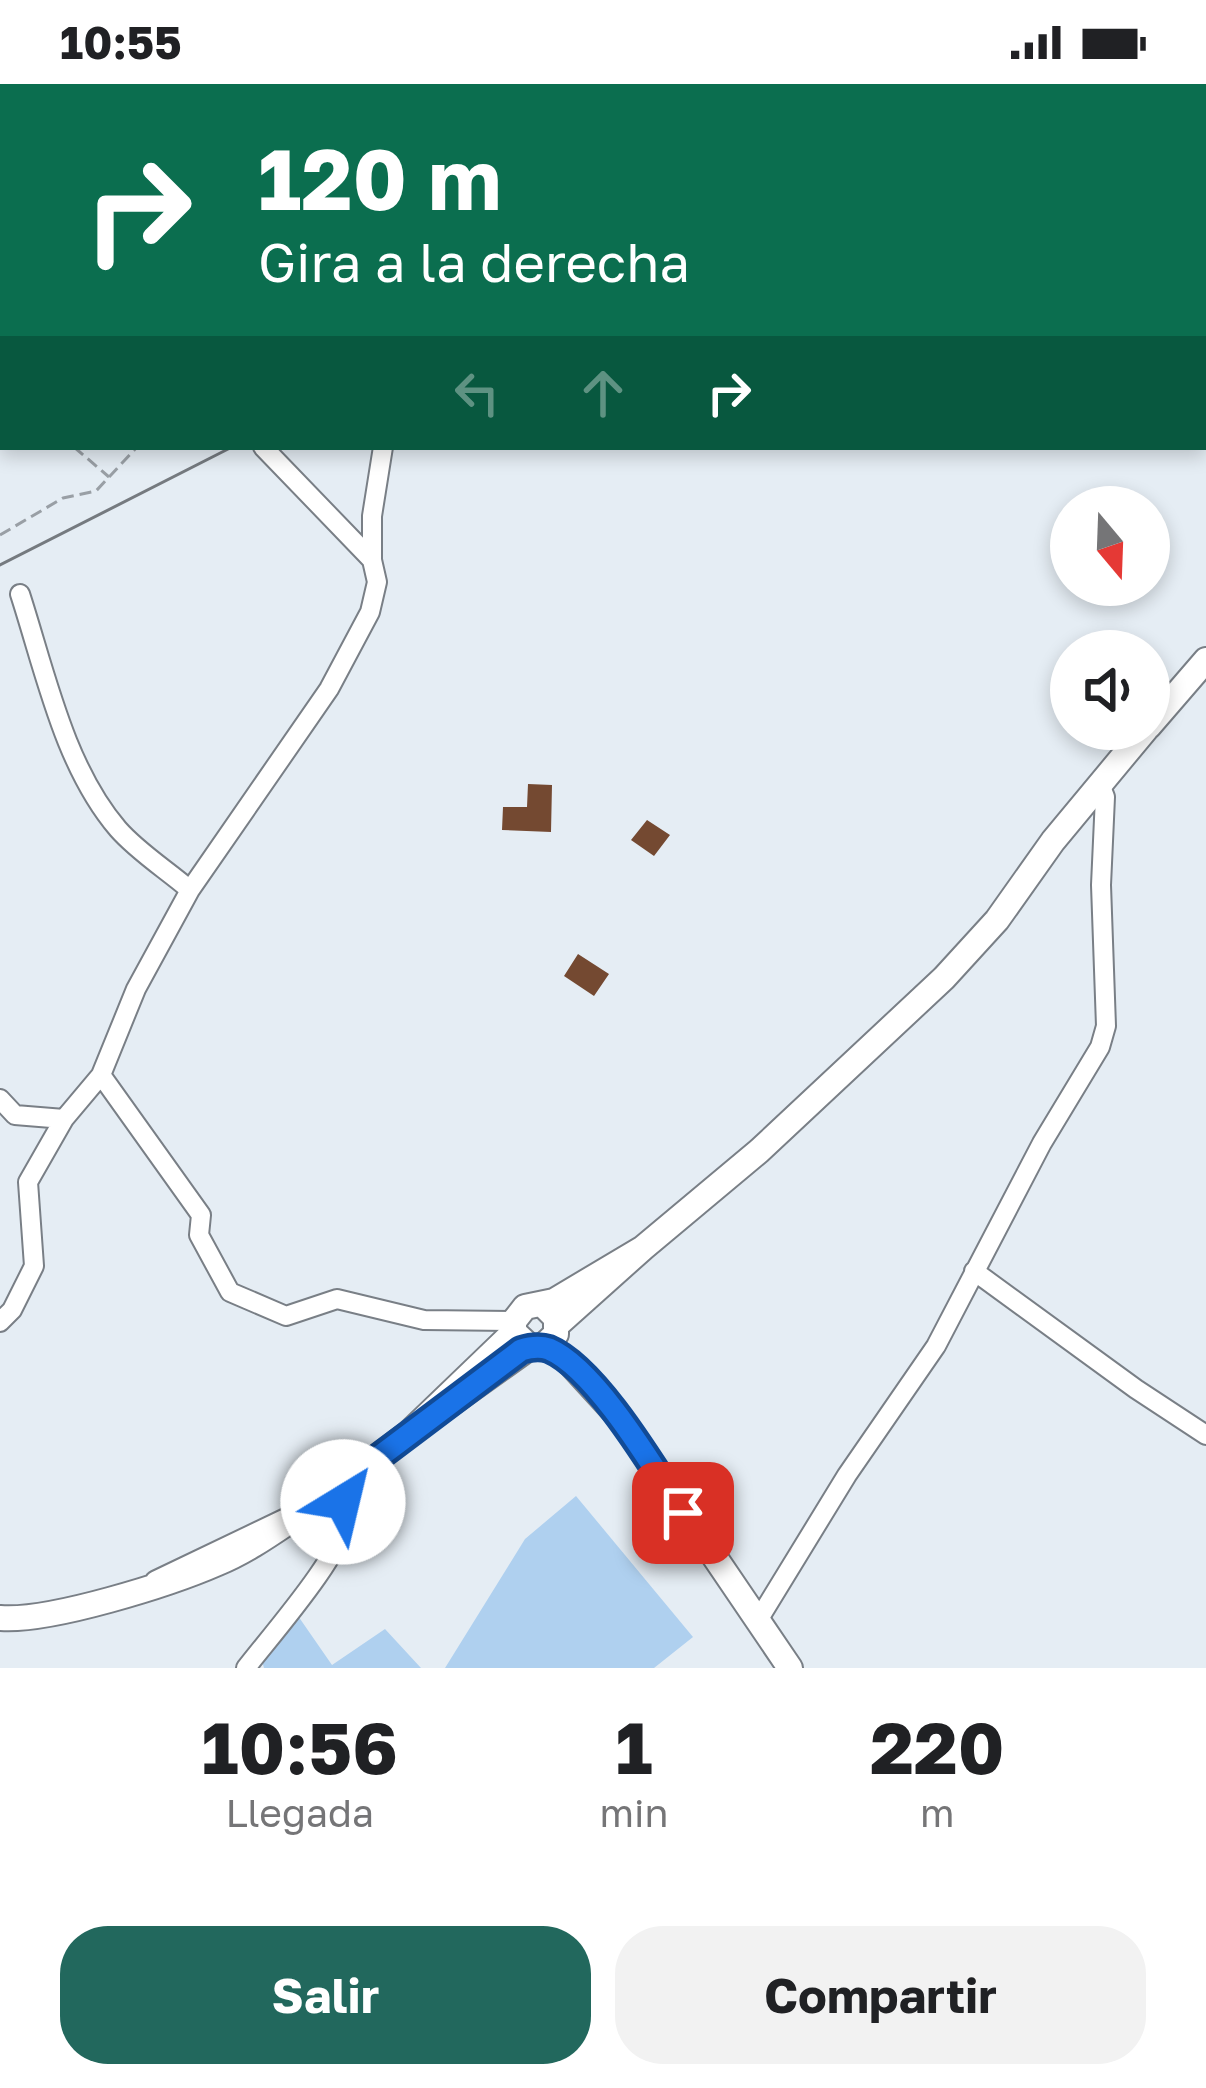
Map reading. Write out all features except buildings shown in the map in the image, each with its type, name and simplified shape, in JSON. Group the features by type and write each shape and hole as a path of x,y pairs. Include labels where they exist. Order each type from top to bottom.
{"main road":[{"path":"1170,702 1206,660"},
{"path":"2,1620 72,1608 232,1556 335,1490 408,1434 759,1151 944,978 997,920 1129,750"},
{"path":"537,1330 621,1419 790,1668"}],"street":[{"path":"266,450 372,560"},
{"path":"0,1322 12,1310 34,1266 28,1183 64,1119 101,1076 136,989 190,890 329,689 370,612 377,582 372,516 380,450"},
{"path":"20,594 70,746 104,811 121,832 190,890"},
{"path":"757,1622 847,1475 936,1346 1104,1038 1101,885 1105,797 1100,784"},
{"path":"101,1076 201,1215 200,1234 230,1292 286,1316 337,1299 424,1320 537,1330"},
{"path":"0,1099 15,1115 64,1119"},
{"path":"974,1271 1206,1435"},
{"path":"246,1668 326,1563 344,1530 346,1515 335,1490"}],"path":[{"path":"78,450 109,477"},
{"path":"0,535 63,499 96,491 134,450"}],"shaded area":[{"path":"576,1496 693,1637 654,1668 445,1668 525,1539"},
{"path":"296,1613 332,1665 385,1629 421,1668 264,1668 262,1661"}],"tram line":[{"path":"0,565 226,450"}],"route":[{"path":"343,1502 335,1490 521,1350 543,1346 567,1360 621,1419 683,1513"}]}
